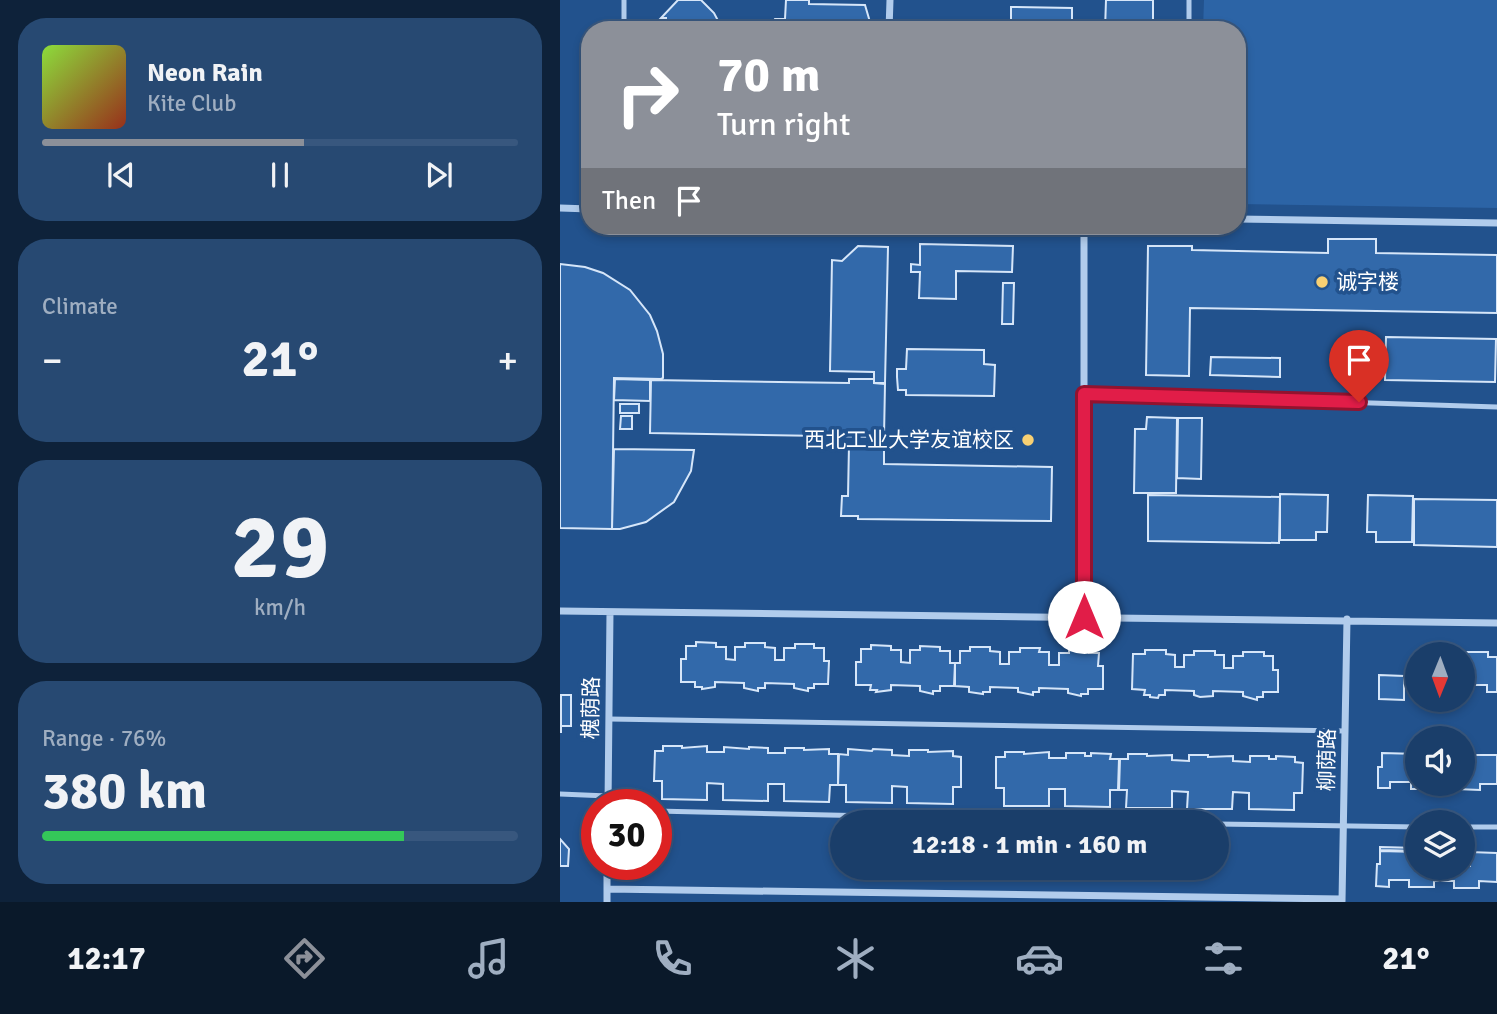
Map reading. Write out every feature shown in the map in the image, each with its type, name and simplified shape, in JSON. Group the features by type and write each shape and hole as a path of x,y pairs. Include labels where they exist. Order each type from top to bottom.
{"street":[{"path":"889,21 890,0"},
{"path":"560,208 581,209"},
{"path":"1246,219 1497,223"},
{"path":"1084,235 1084,617"},
{"path":"560,611 1497,623"},
{"name":"槐荫路","path":"608,789 610,611"},
{"name":"柳荫路","path":"1342,900 1347,619"},
{"path":"607,880 607,902"},
{"path":"607,889 1075,899 1342,900"}],"lane":[{"path":"624,0 624,21"},
{"path":"1189,0 1189,21"},
{"path":"1084,394 1497,407"},
{"path":"609,719 1345,731"},
{"path":"560,794 581,795"},
{"path":"672,811 830,815"},
{"path":"1229,824 1405,827"},
{"path":"1475,827 1497,827"}],"shaded area":[{"path":"1204,0 1497,0 1497,208 1246,204 1246,21 1203,21"}],"building":[{"path":"678,0 701,0 718,21 666,21 666,18 661,18"},
{"path":"786,0 809,0 809,4 865,5 870,21 774,21 785,19"},
{"path":"1106,0 1153,0 1153,21 1105,21"},
{"path":"1011,7 1072,8 1072,21 1011,21"},
{"name":"诚字楼","path":"1328,239 1376,239 1376,253 1497,255 1497,313 1190,308 1189,376 1146,375 1148,246 1192,246 1192,250 1328,253"},
{"path":"920,244 1013,246 1012,272 956,271 956,299 919,298 920,272 911,272 911,264 920,265"},
{"path":"858,246 888,247 885,383 874,383 874,372 830,371 832,260 842,261"},
{"path":"560,264 585,267 603,273 630,290 650,315 663,354 661,379 614,378 612,529 560,528"},
{"path":"1003,283 1014,283 1013,324 1002,324"},
{"path":"1386,337 1496,339 1495,382 1385,380"},
{"path":"907,349 984,350 984,364 995,365 994,396 906,395 906,390 898,390 897,369 906,369"},
{"path":"1211,357 1280,358 1280,377 1210,375"},
{"path":"615,379 650,380 650,401 614,400"},
{"path":"849,379 874,379 874,383 885,384 884,437 650,433 651,380 849,383"},
{"path":"620,404 639,404 639,413 620,413"},
{"path":"621,416 632,416 632,429 620,429"},
{"path":"1147,417 1177,418 1176,493 1134,493 1135,429 1146,429"},
{"path":"1178,418 1202,418 1201,479 1177,478"},
{"path":"874,437 884,438 884,464 1052,467 1051,521 858,519 858,516 841,516 842,496 848,496 849,445 872,445"},
{"path":"614,449 694,450 691,471 674,502 646,522 620,529 612,529"},
{"path":"1280,494 1328,495 1327,532 1316,532 1316,540 1280,540"},
{"path":"1148,495 1280,497 1279,543 1148,541"},
{"path":"1368,495 1413,496 1412,542 1376,542 1376,532 1367,532"},
{"path":"1414,499 1497,500 1497,547 1414,545"},
{"path":"696,642 716,643 716,647 726,647 726,659 735,660 735,647 745,647 745,643 765,643 765,647 775,648 775,660 784,660 784,648 795,648 795,644 814,644 814,648 824,648 824,661 829,661 828,684 814,684 814,688 808,688 808,691 794,688 794,684 765,683 765,688 758,688 758,691 744,688 744,683 715,682 715,687 695,687 695,682 681,682 681,659 686,659 686,646 696,646"},
{"path":"871,645 891,646 891,650 901,650 901,662 910,663 910,650 920,650 920,646 940,647 940,651 950,651 950,663 955,663 954,686 940,686 940,691 933,691 933,694 920,691 920,686 891,685 891,690 876,692 877,690 870,690 871,685 856,685 856,662 861,662 861,649 871,649"},
{"path":"970,647 990,647 990,651 1000,652 1000,664 1009,664 1009,652 1020,652 1020,648 1040,648 1039,652 1049,652 1049,665 1059,665 1059,653 1069,653 1069,649 1089,649 1089,653 1099,653 1098,666 1103,666 1103,689 1088,689 1088,694 1081,696 1068,693 1068,689 1039,688 1039,692 1033,692 1033,695 1018,692 1018,688 990,687 990,692 983,694 969,692 969,687 955,686 955,663 960,663 960,651 970,651"},
{"path":"1145,650 1166,650 1166,654 1175,655 1175,667 1184,667 1184,655 1194,655 1194,651 1215,651 1215,655 1224,655 1224,668 1233,668 1233,656 1243,656 1243,652 1264,652 1264,656 1273,656 1273,670 1278,670 1278,692 1263,692 1263,697 1257,697 1257,700 1243,696 1243,692 1213,691 1213,696 1200,697 1194,695 1194,691 1165,690 1165,695 1150,697 1144,695 1145,690 1132,689 1133,654 1145,654"},
{"path":"1475,652 1488,652 1488,657 1497,657 1497,692 1487,692 1487,685 1475,685"},
{"path":"1379,675 1404,676 1404,700 1379,699"},
{"path":"561,695 571,695 571,726 561,726"},
{"path":"663,746 707,746 707,752 724,752 724,747 768,748 768,753 785,753 785,748 829,749 829,754 838,754 838,785 830,785 829,802 784,801 784,784 768,784 768,801 723,800 723,784 707,783 707,800 672,799 672,789 662,789 662,781 654,781 655,751 663,751"},
{"path":"848,749 892,750 892,755 909,756 909,750 953,751 953,756 961,757 961,787 953,787 953,804 907,803 907,787 892,786 892,803 846,802 846,785 838,785 839,754 848,755"},
{"path":"1005,752 1049,752 1049,758 1066,758 1066,753 1085,753 1085,756 1091,756 1091,753 1111,754 1110,759 1119,759 1118,790 1110,790 1110,807 1065,806 1065,789 1049,789 1049,806 1004,806 1004,788 996,788 996,757 1005,757"},
{"path":"1382,753 1405,754 1405,782 1390,782 1390,788 1378,788 1378,767 1382,767"},
{"path":"1128,754 1172,755 1172,760 1189,761 1189,755 1233,756 1233,761 1250,762 1250,756 1269,756 1269,759 1276,759 1276,756 1295,757 1295,762 1303,763 1302,793 1294,793 1294,810 1249,809 1249,793 1233,792 1232,809 1187,809 1188,792 1172,791 1172,808 1126,808 1127,790 1119,790 1120,759 1128,759"},
{"path":"1475,755 1497,755 1497,784 1480,784 1480,790 1475,790"},
{"path":"560,839 569,849 568,866 560,866"},
{"path":"1380,847 1405,848 1405,851 1380,850"},
{"path":"1380,851 1405,852 1405,880 1389,880 1389,887 1376,886 1377,864 1380,864"},
{"path":"1475,852 1497,853 1497,882 1479,881 1479,888 1454,888 1454,881 1434,881 1434,887 1409,887 1409,880 1475,880"}],"place":[{"name":"诚字楼","path":"1322,282"},
{"name":"西北工业大学友谊校区","path":"1028,440"}],"route":[{"path":"1084,617 1084,394 1359,402"}]}
